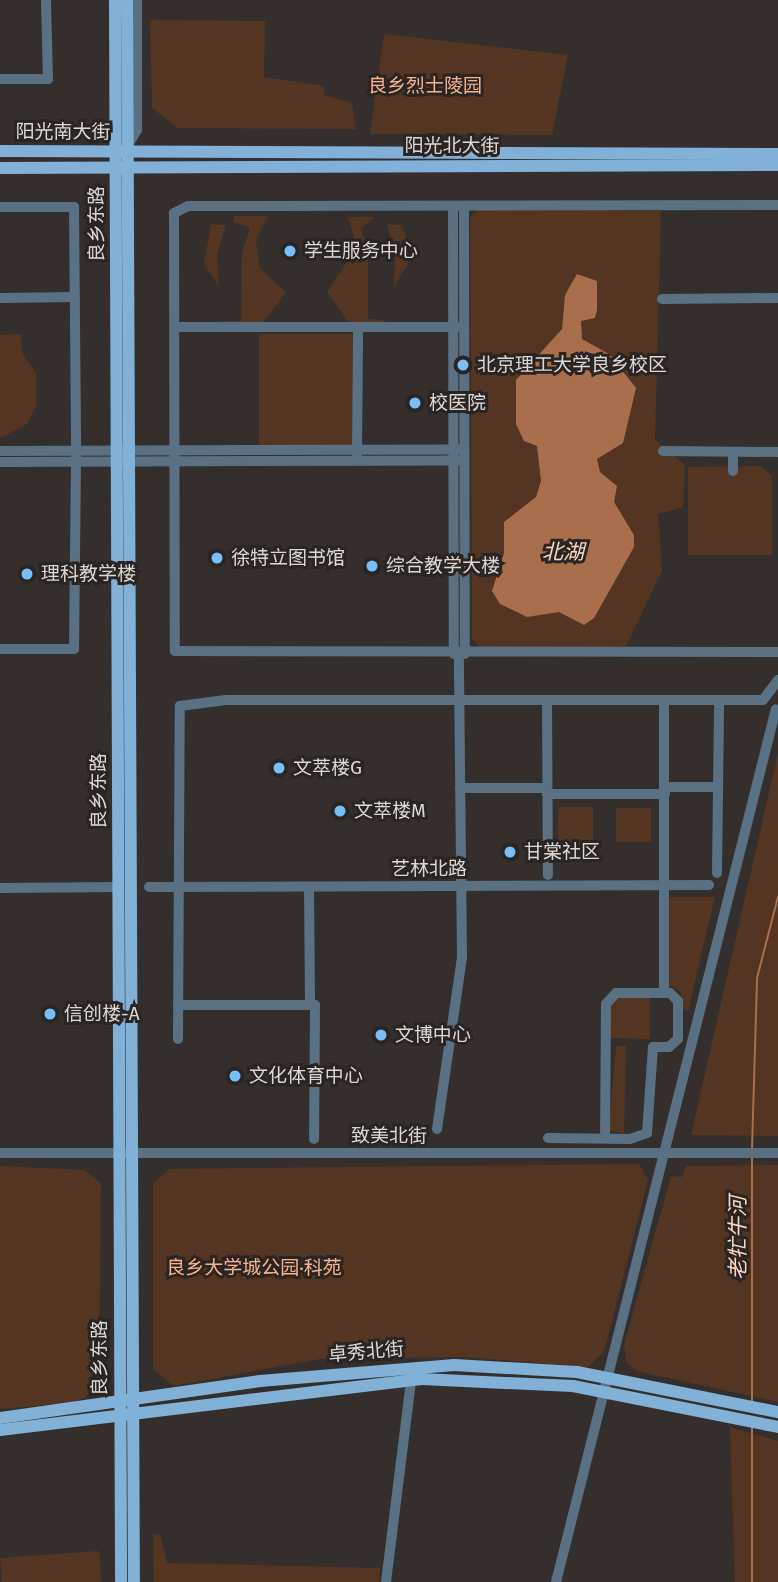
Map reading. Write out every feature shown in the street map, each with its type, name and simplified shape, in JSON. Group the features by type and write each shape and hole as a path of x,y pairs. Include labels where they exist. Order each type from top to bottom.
{"main road":[{"path":"115,0 123,150"},
{"path":"123,150 127,0"},
{"name":"阳光南大街","path":"0,151 123,150"},
{"name":"阳光北大街","path":"123,150 778,155"},
{"name":"良乡东路","path":"121,1582 119,1410 125,1153 123,150"},
{"name":"阳光北大街","path":"121,167 778,165"},
{"name":"阳光南大街","path":"0,168 121,167"},
{"name":"良乡东路","path":"123,678 118,887 133,1408 134,1582"},
{"name":"卓秀北街","path":"0,1418 119,1410 508,1365 607,1376 776,1411"},
{"name":"卓秀北街","path":"412,1374 500,1379 604,1391 776,1426"},
{"path":"0,1430 119,1410"}],"street":[{"path":"0,79 48,79 46,0"},
{"path":"123,150 138,130 137,0"},
{"path":"778,205 179,208 171,455 175,650 459,654 778,652"},
{"path":"437,1129 462,957 458,206"},
{"path":"0,207 74,208 80,455 74,649 0,649"},
{"path":"0,298 75,297"},
{"path":"662,299 778,298"},
{"path":"175,327 458,327"},
{"path":"357,455 358,327"},
{"path":"0,451 80,455 458,454"},
{"path":"663,452 778,452"},
{"path":"733,452 733,471"},
{"path":"0,462 80,455"},
{"path":"178,1039 180,706 226,700 763,700 778,680"},
{"path":"547,701 548,874"},
{"path":"664,701 664,992"},
{"path":"718,873 719,701"},
{"path":"556,1582 775,709"},
{"path":"460,788 665,791 718,787"},
{"name":"艺林北路","path":"149,887 709,886"},
{"path":"0,888 118,887"},
{"path":"309,887 314,1139"},
{"path":"548,1139 605,1139 636,1139 652,1126 653,1047 669,1047 678,1039 678,1001 664,992 615,993 606,1004 605,1139"},
{"path":"178,1005 310,1005"},
{"name":"致美北街","path":"0,1153 776,1153"},
{"path":"386,1582 412,1374"}],"green space":[{"path":"150,20 265,21 264,77 324,86 324,95 352,103 356,129 178,128 152,108"},
{"name":"良乡烈士陵园","path":"384,34 568,55 552,135 370,134"},
{"path":"478,210 661,211 655,440 685,465 683,507 658,514 662,571 625,648 480,647 472,638 470,217"},
{"path":"234,216 268,216 256,240 260,268 286,293 259,327 222,327 222,321 241,321 242,253 250,228 233,222"},
{"path":"348,217 375,217 361,228 368,255 368,319 385,320 385,327 352,327 327,292 357,247"},
{"path":"211,224 226,225 217,255 219,286 204,264"},
{"path":"387,224 402,225 408,244 408,264 394,287 395,253"},
{"path":"21,334 22,353 36,373 36,407 27,424 0,438 0,335"},
{"path":"259,334 353,334 353,445 259,445"},
{"path":"761,466 772,476 772,555 688,555 688,467"},
{"path":"778,753 778,1136 691,1135"},
{"path":"558,807 593,807 593,845 558,845"},
{"path":"616,808 651,808 651,842 616,842"},
{"path":"669,897 715,897 688,1011 682,1009 681,992 669,985"},
{"path":"622,995 650,995 650,1039 610,1038 611,1003"},
{"path":"616,1046 626,1046 624,1134 609,1130"},
{"name":"良乡大学城公园·科苑","path":"639,1164 648,1180 604,1352 588,1367 464,1357 320,1359 173,1386 153,1369 153,1184 169,1169"},
{"path":"778,1165 778,1402 637,1371 627,1363 624,1345 671,1176 682,1177 686,1166"},
{"path":"0,1166 85,1170 101,1184 99,1375 86,1397 71,1403 0,1409"},
{"path":"730,1427 778,1441 778,1582 735,1582"},
{"path":"153,1534 160,1535 167,1563 380,1568 379,1582 154,1582"},
{"path":"99,1551 101,1582 2,1582 0,1558"}],"water":[{"name":"北湖","path":"577,274 597,281 595,318 581,321 582,339 609,354 636,388 623,443 597,459 600,472 617,486 614,502 634,535 634,547 594,618 584,625 559,612 527,617 500,604 492,591 504,553 504,522 536,497 541,481 537,446 524,441 516,424 516,380 562,329 565,295"}],"waterway":[{"name":"老牤牛河","path":"752,1149 757,978 778,897"},
{"name":"老牤牛河","path":"752,1158 752,1401"},
{"name":"老牤牛河","path":"752,1427 752,1582"}],"place":[{"name":"学生服务中心","path":"290,251"},
{"name":"北京理工大学良乡校区","path":"463,365"},
{"name":"校医院","path":"415,403"},
{"name":"徐特立图书馆","path":"217,558"},
{"name":"综合教学大楼","path":"372,566"},
{"name":"理科教学楼","path":"27,574"},
{"name":"文萃楼G","path":"279,768"},
{"name":"文萃楼M","path":"340,811"},
{"name":"甘棠社区","path":"510,852"},
{"name":"信创楼-A","path":"50,1014"},
{"name":"文博中心","path":"381,1035"},
{"name":"文化体育中心","path":"235,1076"}]}
